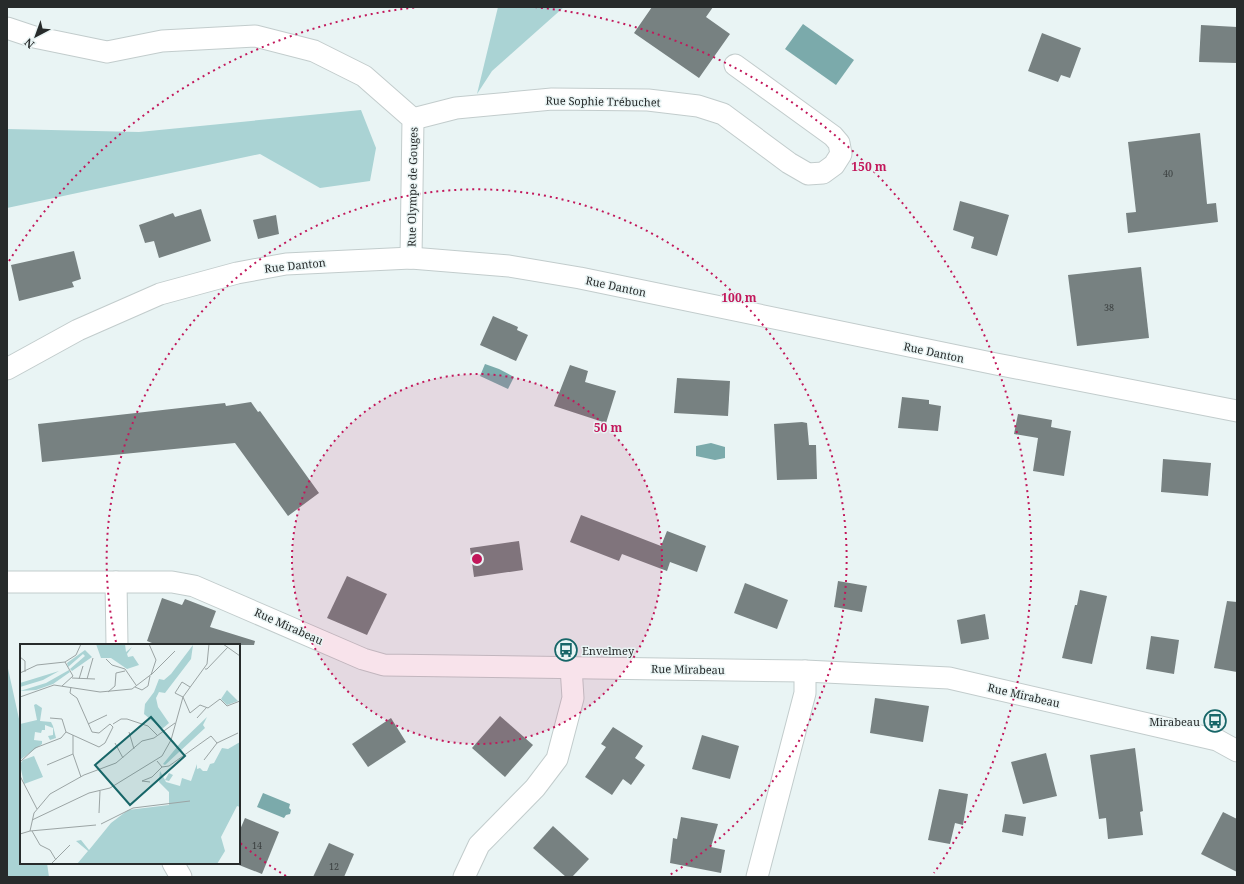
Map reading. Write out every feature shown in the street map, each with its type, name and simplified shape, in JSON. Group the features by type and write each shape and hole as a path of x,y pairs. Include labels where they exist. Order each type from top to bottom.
{"street":[{"name":"Rue Olympe de Gouges","path":"7,28 34,37 107,52 162,41 255,36 314,51 364,76 413,119 411,258"},
{"name":"Rue Sophie Trébuchet","path":"413,119 456,108 552,99 648,100 698,106 723,114 789,164 808,174 823,173 834,166 841,154 839,143 833,136 735,65"},
{"name":"Rue Danton","path":"7,369 78,330 160,294 237,272 286,264 411,258 509,266 580,278 980,361 1237,411"},
{"name":"Rue Mirabeau","path":"7,582 172,582 194,586 363,659 384,665 805,671 949,678 1217,740 1237,751"},
{"path":"116,582 117,644"},
{"path":"464,877 479,845 535,788 557,759 573,698 571,667"},
{"path":"757,877 805,693 805,671"},
{"path":"174,864 181,877"}],"shaded area":[{"path":"498,7 564,7 492,71 477,94"},
{"path":"803,24 854,60 836,85 785,49"},
{"path":"361,110 376,148 370,181 320,188 260,154 7,208 7,129 139,132"},
{"path":"485,364 514,377 508,389 480,376"},
{"path":"711,443 725,447 725,458 715,460 696,456 696,446"},
{"path":"7,664 20,723 20,864 47,864 49,877 7,877"},
{"path":"263,793 290,804 290,814 286,815 284,818 257,807"}],"building":[{"path":"652,7 713,7 706,17 730,34 699,78 634,33"},
{"path":"1201,25 1237,27 1237,63 1199,62"},
{"path":"1042,33 1081,48 1070,78 1061,75 1058,82 1028,71"},
{"path":"1200,133 1207,204 1216,203 1218,222 1128,233 1126,213 1136,212 1128,142"},
{"path":"960,201 1009,215 997,256 971,248 974,237 953,230"},
{"path":"201,209 211,241 159,258 154,241 145,243 139,225 173,213 175,217"},
{"path":"276,215 279,234 258,239 253,220"},
{"path":"74,251 81,279 72,282 74,287 19,301 11,265"},
{"path":"1141,267 1149,338 1077,346 1068,275"},
{"path":"493,316 518,327 517,330 528,335 516,361 480,345"},
{"path":"570,365 588,371 585,382 616,391 606,423 554,406"},
{"path":"677,378 730,381 728,416 674,413"},
{"path":"902,397 929,400 929,404 941,406 938,431 898,428"},
{"path":"251,402 258,412 260,411 319,493 288,516 235,443 42,462 38,424 225,403 226,406"},
{"path":"1018,414 1052,420 1051,427 1071,431 1064,476 1033,471 1038,438 1014,434"},
{"path":"807,423 809,445 816,445 817,479 777,480 774,424"},
{"path":"1163,459 1211,463 1208,496 1161,492"},
{"path":"581,515 661,546 667,531 706,546 697,572 670,562 667,571 622,554 619,561 570,542"},
{"path":"519,541 523,570 474,577 470,548"},
{"path":"347,576 387,594 367,635 327,618"},
{"path":"838,581 867,586 862,612 834,607"},
{"path":"745,583 788,600 777,629 734,613"},
{"path":"1080,590 1107,596 1092,664 1062,658"},
{"path":"162,598 182,605 185,599 216,611 210,627 255,641 254,645 240,645 154,644 147,641"},
{"path":"1227,601 1237,602 1237,672 1214,668"},
{"path":"985,614 989,639 961,644 957,620"},
{"path":"1151,636 1179,640 1174,674 1146,669"},
{"path":"875,698 929,706 923,742 870,733"},
{"path":"500,716 533,745 505,777 472,748"},
{"path":"391,718 406,742 368,767 352,744"},
{"path":"613,727 643,746 635,758 645,765 631,785 623,779 612,795 585,777 606,747 601,744"},
{"path":"702,735 739,746 730,779 692,769"},
{"path":"1135,748 1143,811 1140,812 1143,835 1108,839 1106,818 1099,819 1090,755"},
{"path":"1046,753 1057,796 1023,804 1011,762"},
{"path":"939,789 968,794 963,825 955,823 950,844 928,840"},
{"path":"1223,812 1237,819 1237,872 1201,854"},
{"path":"1005,814 1026,817 1023,836 1002,832"},
{"path":"681,817 718,824 711,847 725,850 721,873 670,863 673,838 677,839"},
{"path":"245,818 279,832 262,874 239,865 240,830"},
{"path":"553,826 589,859 572,877 566,877 533,848"},
{"path":"329,843 354,854 344,877 313,877"}],"place":[{"name":"Envelmey","path":"566,650"},
{"name":"Mirabeau","path":"1215,721"}]}
